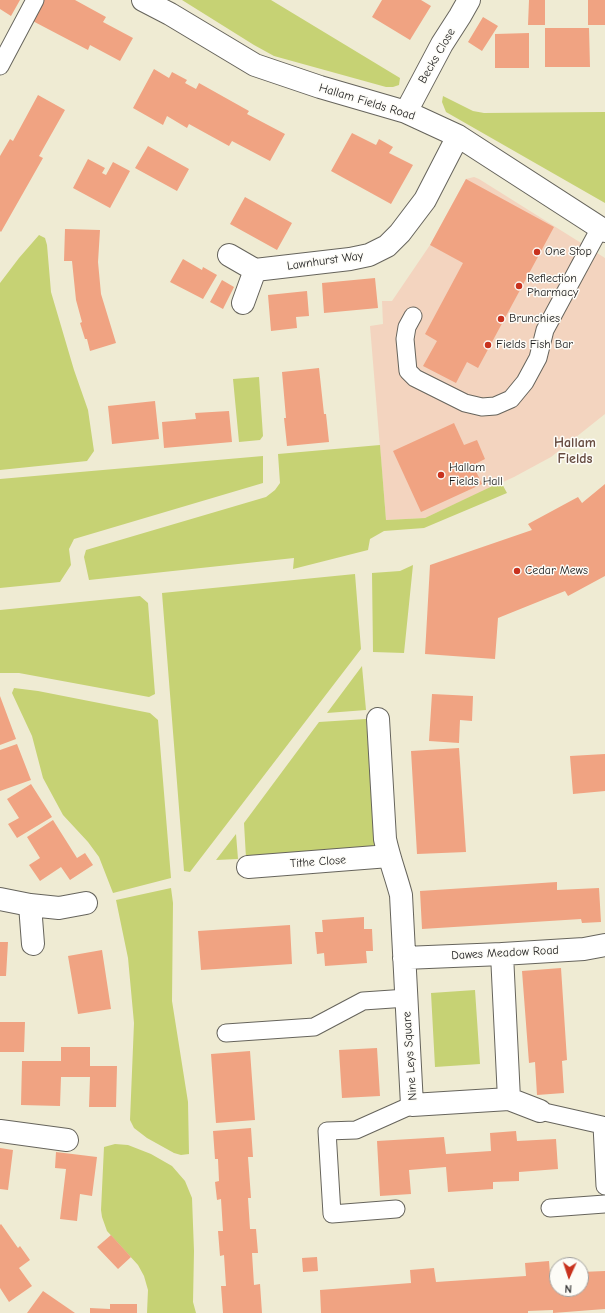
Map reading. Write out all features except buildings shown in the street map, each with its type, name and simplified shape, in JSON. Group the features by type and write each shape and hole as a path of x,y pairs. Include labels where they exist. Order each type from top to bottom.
{"street":[{"name":"Hallam Fields Road","path":"143,0 170,14 255,65 320,87 406,112 458,136 603,229"},
{"name":"Becks Close","path":"406,112 442,44 469,0"},
{"name":"Lawnhurst Way","path":"255,270 350,259 369,255 387,246 400,233 425,200 458,136"},
{"path":"229,255 255,270 243,303"},
{"path":"378,719 385,840 401,895 404,958"},
{"name":"Tithe Close","path":"248,867 389,856"},
{"path":"0,900 59,908 86,903"},
{"path":"30,905 33,944"},
{"name":"Dawes Meadow Road","path":"404,958 502,954 605,945"},
{"path":"502,954 509,1099 540,1111"},
{"name":"Nine Leys Square","path":"404,958 412,1106 509,1099"},
{"path":"0,1131 67,1140"}],"lane":[{"path":"0,66 35,0"},
{"path":"413,316 407,327 405,339 408,371 415,378 465,403 482,407 495,406 506,401 511,398 525,382 538,358 545,330 603,229"},
{"path":"226,1033 314,1027 363,1001 407,998"},
{"path":"396,1209 332,1214 328,1131 356,1130 412,1106"},
{"path":"540,1111 603,1125 605,1186"},
{"path":"550,1208 605,1204"}],"shaded area":[{"path":"474,177 605,258 605,414 551,457 514,477 425,518 386,520 370,326 383,324 382,301 392,301 430,245 466,179"}],"green space":[{"path":"182,0 271,0 400,78 399,85 386,87 274,56"},
{"path":"443,96 473,111 484,113 605,112 605,203 446,112 442,102"},
{"path":"39,235 45,238 47,245 51,292 74,370 88,410 94,451 87,461 0,470 0,283"},
{"path":"259,377 263,436 260,440 239,442 233,379"},
{"path":"380,445 386,520 425,518 501,482 507,493 424,528 384,531 370,539 368,550 293,569 294,558 89,580 84,557 86,550 266,497 275,490 280,483 278,454"},
{"path":"263,456 263,483 74,539 69,549 71,565 60,582 0,588 0,479"},
{"path":"413,565 404,653 373,652 372,573 400,571"},
{"path":"355,574 361,649 190,872 184,871 162,593"},
{"path":"140,596 148,603 155,694 149,697 19,673 0,673 0,610"},
{"path":"362,666 366,710 327,713"},
{"path":"14,688 38,691 150,713 158,720 171,878 113,893 99,857 88,842 63,815 43,778 32,736 12,693"},
{"path":"366,719 376,848 246,858 244,823 319,722"},
{"path":"236,834 238,859 216,860"},
{"path":"171,888 173,903 172,1001 188,1102 189,1154 181,1155 174,1153 147,1138 134,1128 130,1120 134,1023 128,958 116,900"},
{"path":"475,990 480,1064 435,1067 431,993"},
{"path":"115,1144 128,1145 151,1154 172,1166 185,1181 192,1198 194,1251 193,1302 196,1313 147,1313 148,1290 144,1276 138,1265 107,1231 101,1210 104,1147"}],"place":[{"name":"One Stop","path":"537,252"},
{"name":"Reflection Pharmacy","path":"519,286"},
{"name":"Brunchies","path":"501,319"},
{"name":"Fields Fish Bar","path":"488,345"},
{"name":"Hallam Fields Hall","path":"441,475"},
{"name":"Cedar Mews","path":"517,571"}],"district":[{"name":"Hallam Fields","path":"575,452"}]}
